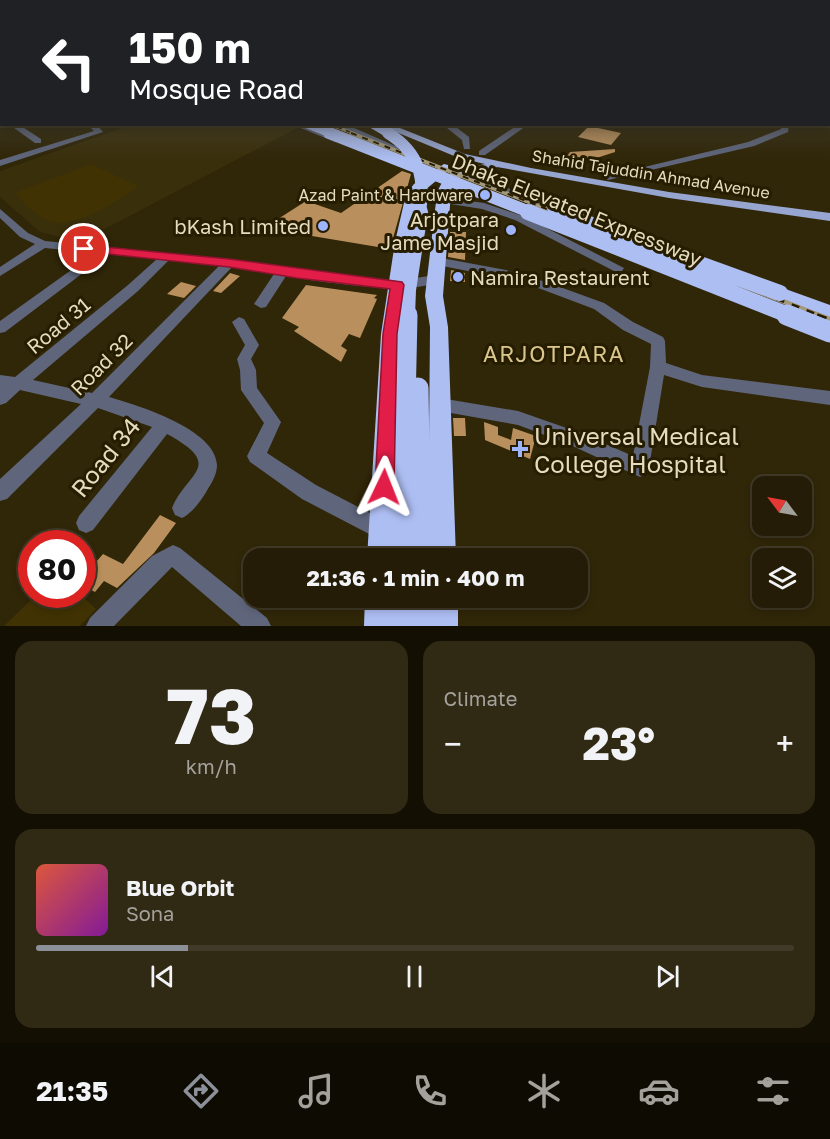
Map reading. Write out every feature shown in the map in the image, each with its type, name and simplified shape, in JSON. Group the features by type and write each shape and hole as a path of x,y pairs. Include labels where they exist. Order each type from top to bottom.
{"highway":[{"name":"Dhaka Elevated Expressway","path":"313,126 830,328"},
{"name":"Dhaka Elevated Expressway","path":"326,126 830,328"},
{"path":"376,126 389,133 407,148 417,163 423,190 408,291 402,548"},
{"path":"386,126 405,137 419,153 428,167 430,183 418,333 420,548"},
{"path":"442,548 439,327 435,270 442,200 450,173"},
{"path":"381,548 390,334 411,202 419,187 450,173"},
{"path":"515,200 604,228 830,311"},
{"path":"379,626 380,608"},
{"path":"400,608 400,626"},
{"path":"421,608 421,626"},
{"path":"443,608 443,626"}],"main road":[{"path":"377,126 439,152 447,161 450,173"},
{"path":"388,126 472,152"},
{"path":"400,126 472,152"},
{"path":"405,126 472,152"},
{"path":"450,173 466,165 472,152"},
{"name":"Shahid Tajuddin Ahmad Avenue","path":"472,152 531,171 669,195 830,217"},
{"name":"Shahid Tajuddin Ahmad Avenue","path":"472,152 744,200 830,209"},
{"path":"450,173 486,167 531,171"}],"street":[{"path":"14,126 38,141"},
{"path":"0,163 99,132 93,126"},
{"path":"301,126 450,173 830,311"},
{"path":"342,126 396,148"},
{"path":"449,126 466,139 472,152 521,126"},
{"path":"608,177 751,144 784,130 785,126"},
{"path":"450,173 730,291 830,328"},
{"path":"442,200 484,206 519,218 618,267"},
{"path":"0,212 5,226 43,244 229,263 282,272 397,285 435,270 506,274 599,306 628,326 658,341 658,367 640,468 572,437 518,418 440,405"},
{"path":"0,272 43,244"},
{"path":"0,328 105,251"},
{"name":"Road 31","path":"0,398 133,288 166,257"},
{"name":"Road 32","path":"0,492 95,401 229,263"},
{"path":"261,304 282,272"},
{"path":"239,322 252,345 244,359 248,370 249,390 273,422 256,456 309,492 382,530"},
{"path":"658,367 702,381 830,398"},
{"path":"0,381 18,383 127,409 165,423 199,447 207,460 206,476 182,508"},
{"name":"Road 34","path":"86,523 165,423"},
{"path":"98,626 159,563 173,555 259,626"}],"shaded area":[{"path":"128,126 299,127 80,242 40,232 0,197 0,171"},
{"path":"91,164 138,186 97,212 62,223 42,218 15,193"},
{"path":"23,608 96,609 80,626 4,626"}],"building":[{"path":"589,126 621,133 611,145 578,137"},
{"path":"615,149 615,152 575,165 565,159 570,152"},
{"path":"402,171 411,174 390,249 264,228 306,201 341,213"},
{"path":"450,232 466,232 465,260 448,257"},
{"name":"Namira Restaurent","path":"451,270 465,273 465,282 450,281"},
{"path":"230,273 240,276 221,293 213,291"},
{"path":"181,282 196,286 184,298 167,294"},
{"path":"306,285 377,295 360,338 349,334 341,346 347,350 341,362 294,331 299,327 282,318"},
{"path":"453,418 465,418 466,436 454,436"},
{"name":"Universal Medical College Hospital","path":"484,422 498,427 498,435 511,440 513,428 536,436 530,459 485,440"},
{"path":"160,515 176,523 154,553 117,588 104,581 96,591 96,562 103,554 123,564"}],"tram line":[{"path":"326,126 830,325"}],"railway":[{"path":"334,126 355,134"},
{"path":"351,133 557,213"},
{"path":"553,212 821,316"},
{"path":"817,315 830,320"}],"place":[{"name":"Azad Paint & Hardware","path":"485,195"},
{"name":"bKash Limited","path":"323,226"},
{"name":"Arjotpara Jame Masjid","path":"511,230"},
{"name":"Namira Restaurent","path":"458,277"},
{"name":"Universal Medical College Hospital","path":"520,449"}],"district":[{"name":"ARJOTPARA","path":"554,353"}],"route":[{"path":"84,249 229,263 297,274 397,285 390,334 384,487"}]}
